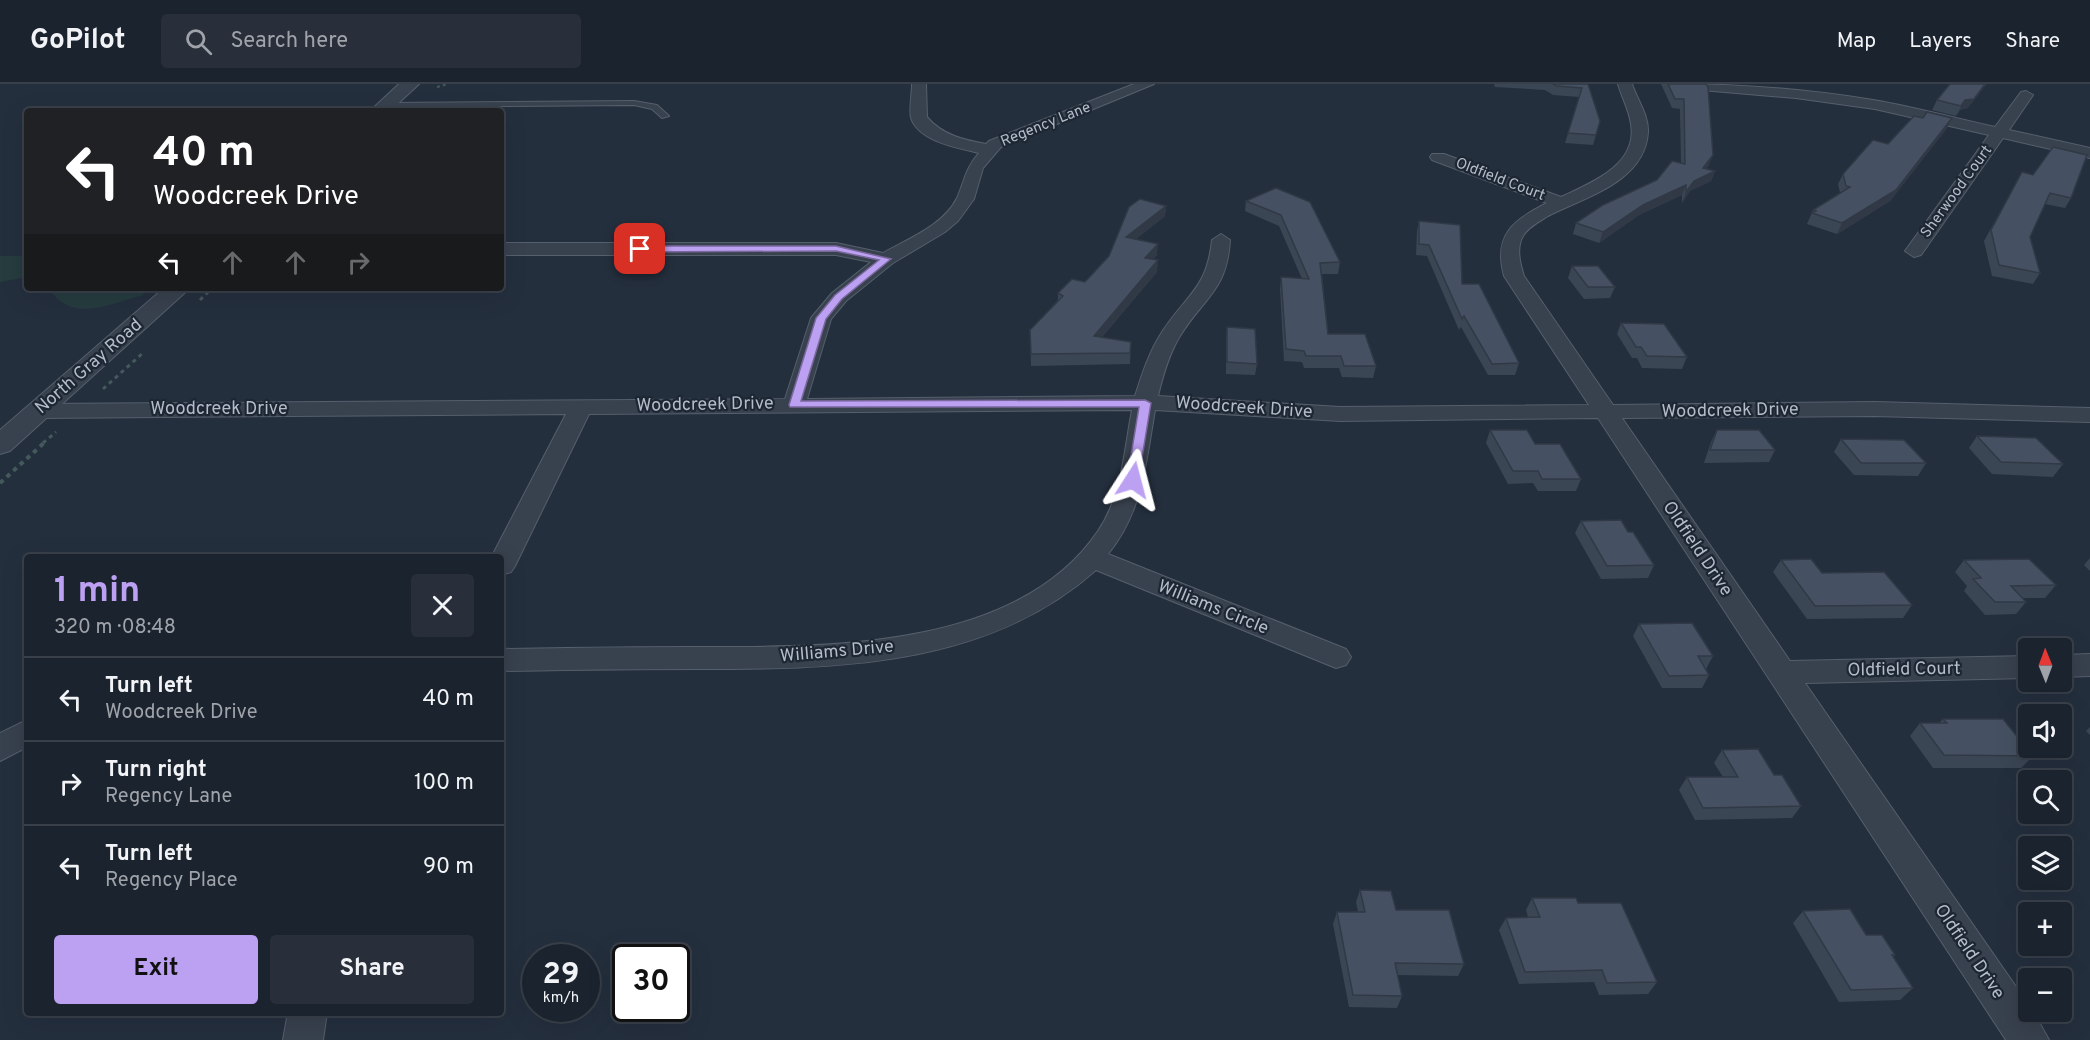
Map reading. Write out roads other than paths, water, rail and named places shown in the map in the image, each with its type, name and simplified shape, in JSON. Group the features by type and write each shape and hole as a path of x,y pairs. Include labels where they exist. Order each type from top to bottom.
{"street":[{"path":"383,108 410,84"},
{"path":"919,84 919,118 929,129 956,142 989,150"},
{"name":"Regency Lane","path":"794,405 821,318 839,297 886,259 939,228 952,217 965,198 975,167 989,150 1028,129 1147,84"},
{"name":"Oldfield Drive","path":"1625,84 1641,133 1636,152 1626,165 1608,180 1518,229 1509,246 1510,265 1514,276 2029,1040"},
{"path":"1678,84 1836,99 2090,153"},
{"name":"Sherwood Court","path":"1914,251 2026,95"},
{"name":"Oldfield Court","path":"1438,156 1562,203"},
{"name":"Williams Drive","path":"504,660 791,657 869,652 936,640 989,623 1038,598 1065,581 1090,557 1107,538 1122,512 1133,480 1145,403 1159,354 1219,264 1221,240"},
{"path":"504,249 836,249 886,259"},
{"name":"North Gray Road","path":"0,445 39,411 187,296"},
{"name":"Woodcreek Drive","path":"39,411 1145,403 1340,414 1887,409 2090,415"},
{"path":"504,560 582,406"},
{"name":"Williams Circle","path":"1090,557 1336,657"},
{"path":"2072,666 2090,665"},
{"name":"Oldfield Court","path":"1780,672 2018,667"},
{"path":"0,748 24,734"},
{"path":"303,1040 307,1016"}],"lane":[{"path":"383,108 634,103 654,107 665,116"}]}
